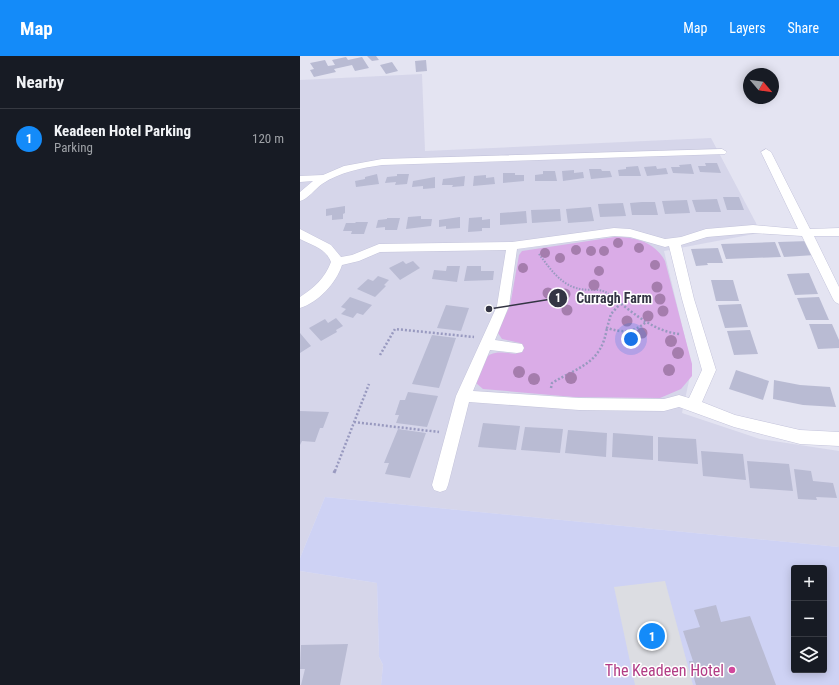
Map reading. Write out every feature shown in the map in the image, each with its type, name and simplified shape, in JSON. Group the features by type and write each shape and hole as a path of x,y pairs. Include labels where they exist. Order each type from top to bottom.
{"street":[{"path":"300,198 309,187 322,178 351,167 382,162 722,152"},
{"path":"766,152 839,299"},
{"path":"300,179 322,178"},
{"path":"337,262 355,258 379,248 512,246 614,232 630,233 665,243 706,233 753,229 807,233 839,232"},
{"path":"300,233 306,238 327,247 335,255 337,262 335,270 322,286 310,297 300,303"},
{"path":"674,242 688,299 709,370 694,405"},
{"path":"440,485 463,396 486,341 503,306 512,246"},
{"path":"486,341 517,348"},
{"path":"463,396 579,404 664,405 679,401 694,405 734,421 800,437 839,439"}],"path":[{"path":"530,244 560,278 569,285 586,290 604,290 613,295 617,302 646,322 660,329 681,334"},
{"path":"549,401 552,383 566,373 582,366 597,355 604,345 607,322 612,311 621,304"},
{"path":"607,328 629,332 638,330 646,322"},
{"path":"380,355 395,329 486,341"},
{"path":"334,473 369,384"},
{"path":"354,422 453,433"}],"shaded area":[{"path":"422,74 425,151 711,138 756,223 759,233 664,251 692,367 682,413 760,439 839,451 839,547 325,497 300,558 300,80"},
{"path":"615,237 630,238 644,242 656,249 665,261 692,364 692,376 681,389 660,398 574,397 483,389 476,383 484,360 488,356 498,352 516,354 520,343 502,339 498,333 498,329 510,306 519,255 522,251"},
{"path":"325,497 839,547 839,685 381,685 383,665 379,657 377,583 300,571 300,558"},
{"path":"300,571 377,583 379,657 383,665 381,685 300,685"},
{"path":"665,581 693,685 635,685 614,587"}],"building":[{"path":"367,56 376,56 379,60 372,61"},
{"path":"346,57 348,60 362,57 369,68 355,71 352,65 334,69 336,72 314,77 310,70 314,69 310,63 325,60 328,66 335,65 332,60"},
{"path":"426,60 427,71 416,72 415,61"},
{"path":"392,62 398,71 386,74 380,65"},
{"path":"705,163 717,163 721,173 700,172 698,166 706,166"},
{"path":"691,164 694,174 673,173 671,167 680,167 679,165"},
{"path":"638,166 641,176 619,176 618,170 626,169 626,167"},
{"path":"656,166 657,169 666,168 668,174 647,176 644,167"},
{"path":"589,169 610,171 612,177 591,179"},
{"path":"574,170 574,173 583,172 584,178 563,181 562,171"},
{"path":"543,171 555,171 557,181 535,181 535,175 543,174"},
{"path":"503,173 524,175 524,181 503,183"},
{"path":"377,174 379,184 356,187 355,181"},
{"path":"397,174 409,174 407,184 395,185 396,182 385,183 387,177 397,176"},
{"path":"486,175 486,178 494,177 495,184 473,186 474,176"},
{"path":"465,176 464,186 452,187 453,185 442,185 443,179"},
{"path":"435,177 435,188 423,189 423,186 412,187 413,181"},
{"path":"723,197 739,197 744,210 727,210"},
{"path":"717,199 721,212 696,212 692,200"},
{"path":"687,200 690,213 665,214 662,201"},
{"path":"655,202 658,215 632,215 630,203"},
{"path":"623,203 626,216 600,217 598,204"},
{"path":"345,206 343,219 332,220 332,215 326,216 326,209"},
{"path":"591,207 594,221 568,223 566,209"},
{"path":"560,209 561,221 532,223 531,210"},
{"path":"526,211 527,223 500,225 500,213"},
{"path":"421,216 421,219 432,219 431,226 406,229 408,217"},
{"path":"460,217 460,228 446,229 446,226 439,227 439,220"},
{"path":"482,217 482,220 490,219 490,228 482,228 482,231 468,232 469,218"},
{"path":"400,218 397,230 385,230 385,227 376,228 378,220"},
{"path":"368,222 364,234 351,234 352,231 343,231 346,223"},
{"path":"809,241 815,255 784,257 778,242"},
{"path":"775,242 781,257 726,259 721,244"},
{"path":"718,248 723,263 707,263 708,265 696,266 691,249"},
{"path":"403,261 406,264 413,261 420,268 400,280 389,268"},
{"path":"447,266 460,266 457,282 432,279 434,270 446,271"},
{"path":"467,266 481,266 481,271 494,271 493,280 464,281"},
{"path":"809,273 818,294 795,295 787,274"},
{"path":"378,276 389,280 384,285 386,286 375,297 357,289 368,279 373,281"},
{"path":"711,280 733,280 739,301 716,301"},
{"path":"350,297 372,305 363,315 357,313 353,318 341,314 346,309 341,307"},
{"path":"819,297 829,320 806,320 797,298"},
{"path":"741,304 748,327 725,328 718,305"},
{"path":"446,305 469,308 461,331 437,328"},
{"path":"336,318 343,326 336,330 337,332 321,341 309,328 325,319 328,323"},
{"path":"809,324 832,324 839,340 839,348 818,349"},
{"path":"750,330 758,354 734,355 727,331"},
{"path":"300,333 311,346 300,353"},
{"path":"432,335 456,338 439,388 412,384"},
{"path":"736,370 769,381 763,400 729,389"},
{"path":"774,380 800,385 830,387 836,407 803,405 773,399"},
{"path":"408,392 438,396 427,427 396,423 399,415 395,415 400,400 405,400"},
{"path":"300,411 329,412 323,428 320,428 315,442 302,441 300,445"},
{"path":"483,423 520,426 516,450 478,447"},
{"path":"525,427 563,429 560,453 521,450"},
{"path":"398,429 426,433 410,478 385,474 389,463 384,463"},
{"path":"568,430 607,433 606,457 565,453"},
{"path":"613,433 653,436 653,460 612,457"},
{"path":"658,437 696,439 698,464 658,461"},
{"path":"701,451 743,454 746,480 703,476"},
{"path":"747,461 789,464 793,491 750,488"},
{"path":"794,469 811,471 813,481 833,483 837,498 816,497 817,500 798,499"},
{"path":"716,605 721,622 750,616 776,685 696,685 689,661 693,661 683,631 700,627 694,610"},
{"path":"348,644 340,685 301,685 305,669 300,669 301,645"}],"place":[{"name":"Curragh Farm","path":"489,309"},
{"name":"Keadeen Hotel Parking","path":"652,636"},
{"name":"The Keadeen Hotel","path":"732,670"}]}
